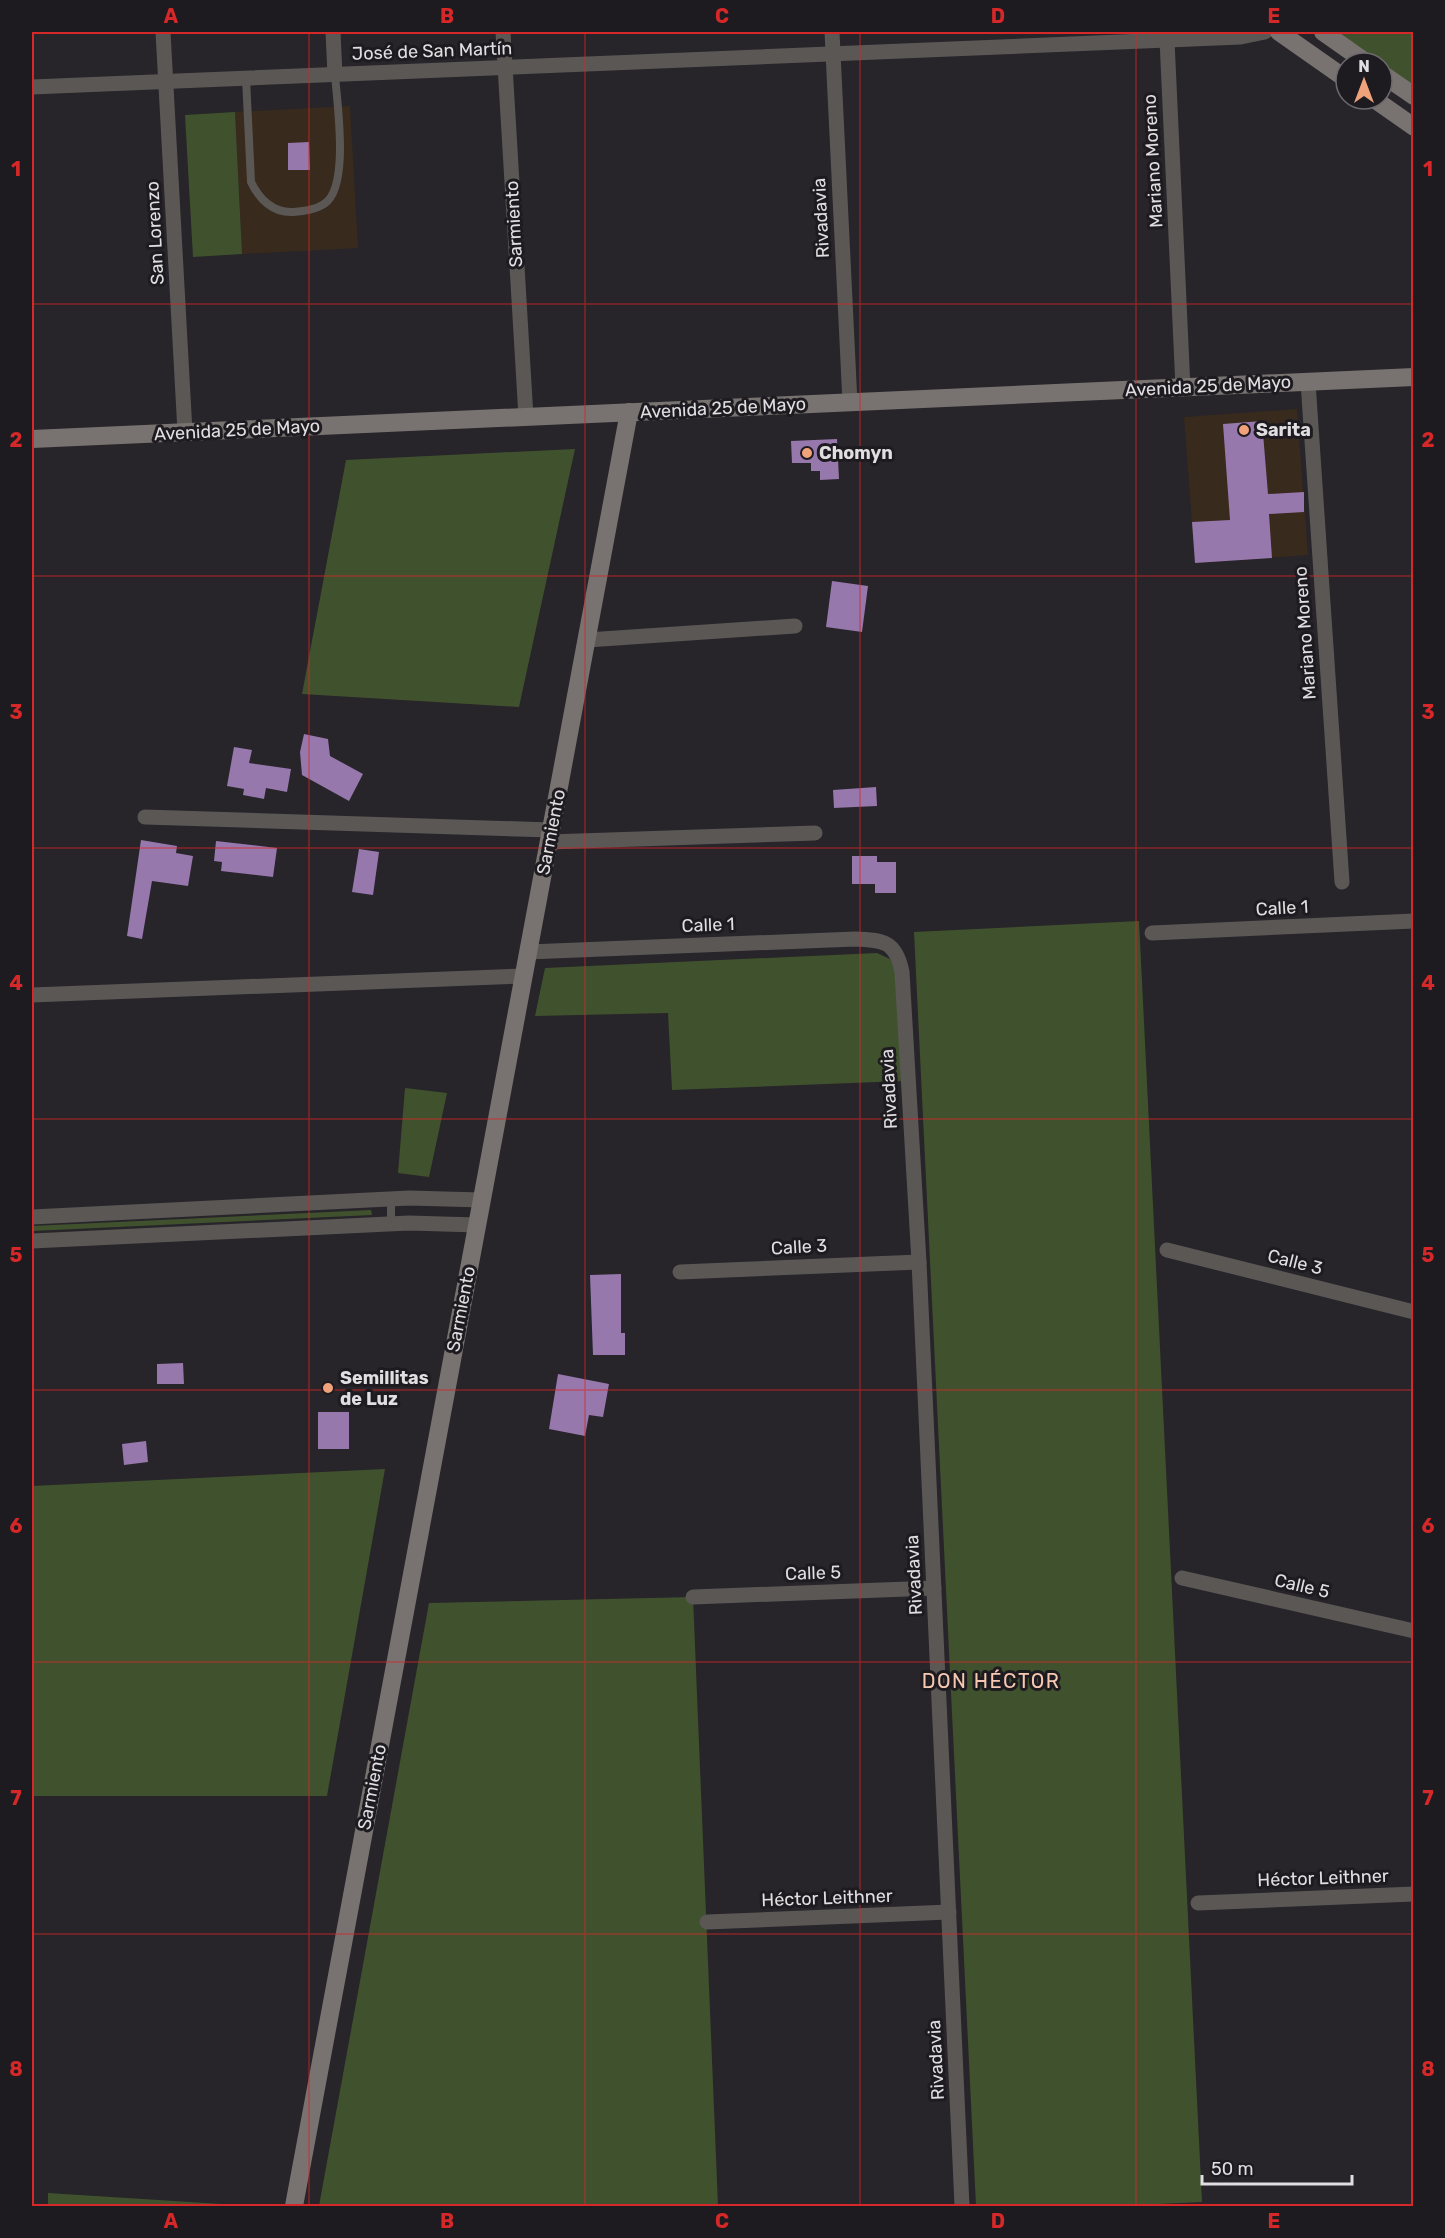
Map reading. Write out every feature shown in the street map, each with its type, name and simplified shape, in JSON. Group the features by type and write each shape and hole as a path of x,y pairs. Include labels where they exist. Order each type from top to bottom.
{"street":[{"name":"San Lorenzo","path":"164,32 185,432"},
{"path":"333,32 335,75"},
{"name":"Sarmiento","path":"503,32 526,417"},
{"name":"Rivadavia","path":"832,32 850,403"},
{"name":"José de San Martín","path":"32,87 1241,37 1265,32"},
{"path":"1279,32 1334,71"},
{"path":"1323,32 1350,51"},
{"name":"Mariano Moreno","path":"1167,40 1184,388"},
{"path":"1394,83 1413,96"},
{"path":"1391,111 1413,127"},
{"name":"Avenida 25 de Mayo","path":"32,439 1413,377"},
{"name":"Mariano Moreno","path":"1308,382 1342,882"},
{"name":"Sarmiento","path":"294,2206 629,412"},
{"path":"586,640 795,626"},
{"path":"145,817 550,836 815,833"},
{"name":"Calle 1","path":"1152,933 1413,921"},
{"name":"Calle 1","path":"528,952 855,939 872,939 890,945"},
{"name":"Rivadavia","path":"890,945 899,956 902,972 920,1262 962,2206"},
{"path":"32,995 524,976"},
{"path":"32,1217 392,1199 482,1200"},
{"path":"32,1241 392,1224 477,1226"},
{"name":"Calle 3","path":"1167,1250 1413,1312"},
{"name":"Calle 3","path":"680,1272 920,1262"},
{"name":"Calle 5","path":"1182,1578 1413,1631"},
{"name":"Calle 5","path":"693,1597 934,1588"},
{"name":"Héctor Leithner","path":"1198,1903 1413,1894"},
{"name":"Héctor Leithner","path":"707,1922 949,1912"}],"lane":[{"path":"246,78 251,182 258,197 272,207 290,212 309,210 326,204 337,187 341,166 335,75"},
{"path":"392,1199 392,1224"}],"shaded area":[{"path":"350,106 358,248 242,254 235,112"},
{"path":"1297,409 1308,555 1195,563 1184,417"}],"green space":[{"path":"1323,32 1413,32 1413,96 1394,83 1394,51 1350,51"},
{"path":"235,112 242,254 193,257 185,115"},
{"path":"575,449 519,707 302,694 346,460"},
{"path":"1139,921 1202,2202 1115,2206 976,2206 914,932"},
{"path":"877,953 890,959 898,973 903,1081 672,1090 668,1013 535,1016 545,968"},
{"path":"405,1088 447,1093 429,1177 398,1173"},
{"path":"371,1210 372,1215 32,1231 32,1226"},
{"path":"385,1469 327,1796 32,1796 32,1486"},
{"path":"693,1597 718,2206 319,2206 429,1603"},
{"path":"48,2193 253,2206 48,2206"}],"building":[{"path":"309,142 310,170 288,170 288,143"},
{"path":"1262,421 1268,494 1304,492 1304,512 1269,514 1272,558 1195,563 1192,522 1230,520 1223,424"},
{"path":"837,439 839,479 820,480 820,471 811,471 811,463 792,463 791,441"},
{"path":"832,581 868,586 862,632 826,627"},
{"path":"304,734 328,739 330,756 363,774 349,801 302,775 300,752"},
{"path":"234,747 252,750 249,763 291,769 287,792 266,788 264,799 243,795 244,789 227,786"},
{"path":"876,787 877,806 834,808 833,790"},
{"path":"141,840 177,846 176,853 193,856 188,886 152,881 142,939 127,936"},
{"path":"216,841 277,848 273,877 221,871 222,862 214,861"},
{"path":"359,849 379,852 373,895 352,892"},
{"path":"852,856 877,856 877,862 896,862 896,893 875,893 875,884 852,884"},
{"path":"621,1274 621,1333 625,1333 625,1355 593,1355 590,1275"},
{"path":"183,1363 184,1384 157,1384 157,1364"},
{"path":"558,1374 609,1384 603,1417 589,1415 585,1436 549,1429"},
{"path":"318,1412 349,1412 349,1449 318,1449"},
{"path":"146,1441 148,1462 124,1465 122,1444"}],"place":[{"name":"Sarita","path":"1244,430"},
{"name":"Chomyn","path":"807,453"},
{"name":"Semillitas de Luz","path":"328,1388"}],"district":[{"name":"DON HÉCTOR","path":"991,1681"}]}
